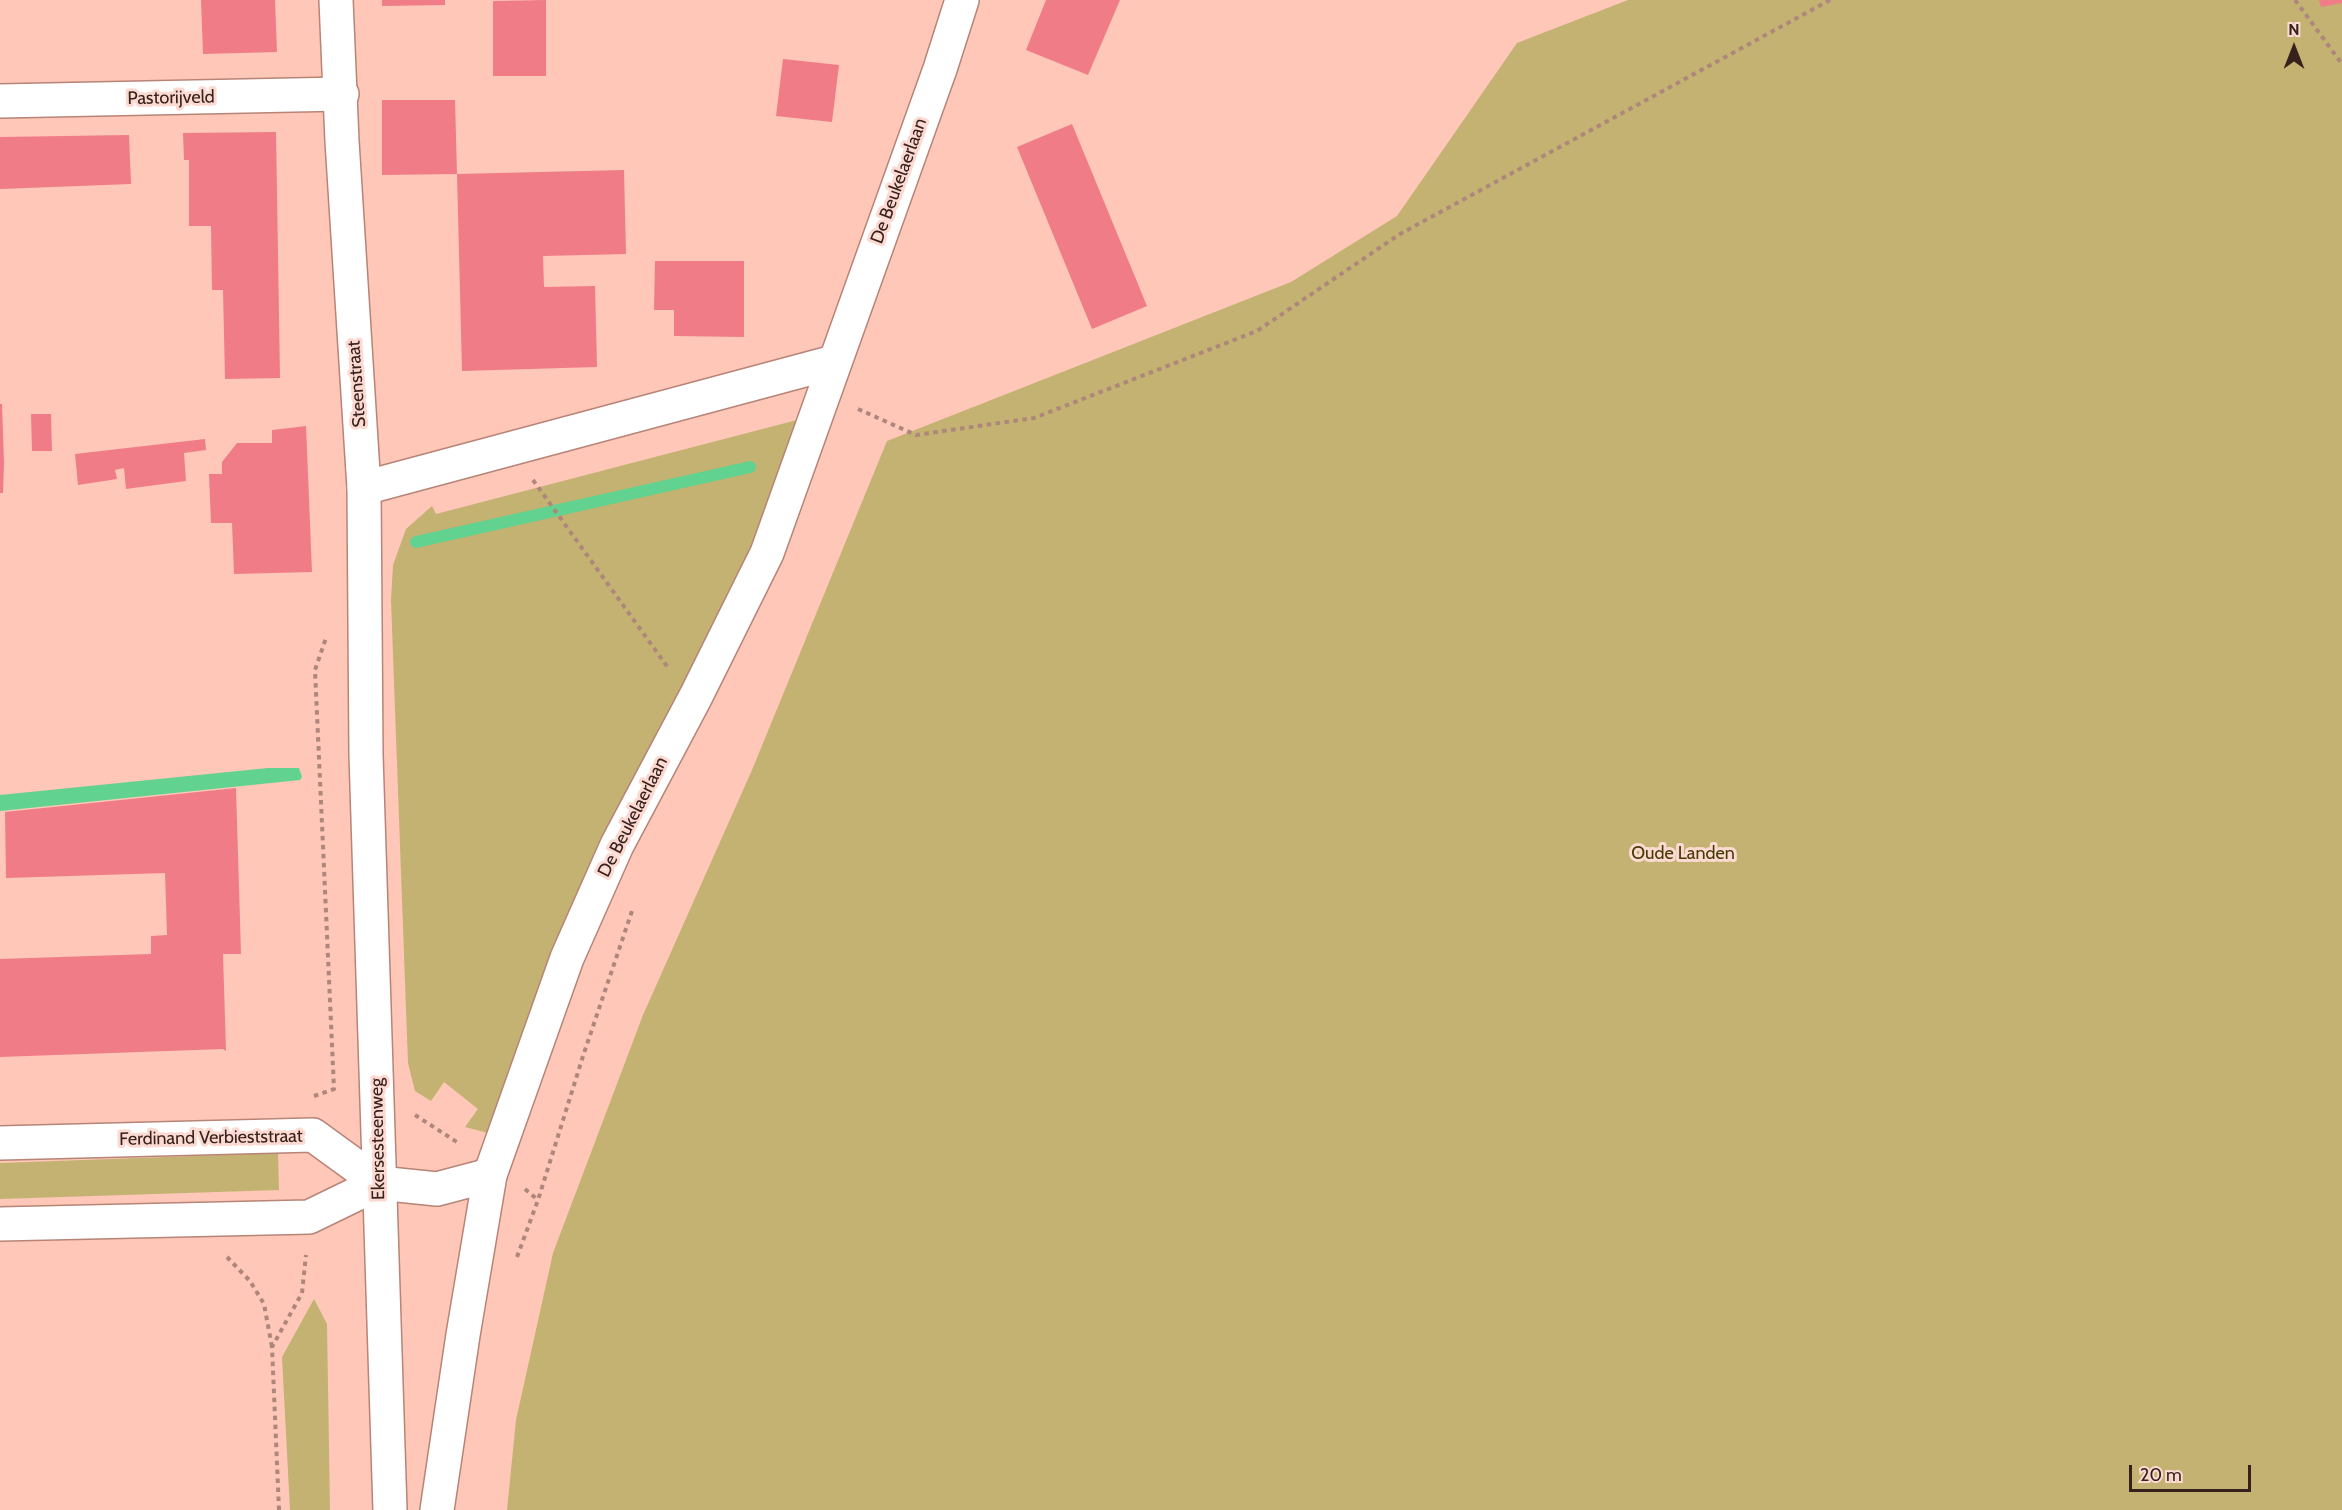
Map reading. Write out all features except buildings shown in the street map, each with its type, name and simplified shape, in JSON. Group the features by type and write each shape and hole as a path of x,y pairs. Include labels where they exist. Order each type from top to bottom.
{"main road":[{"name":"Steenstraat","path":"336,0 342,94 342,141 364,488 366,769"},
{"name":"De Beukelaerlaan","path":"492,1171 567,958 617,845 696,696 767,552 940,69 962,0"},
{"name":"Pastorijveld","path":"0,101 342,94"},
{"path":"364,488 834,362"},
{"name":"Ekersesteenweg","path":"366,769 390,1510"},
{"name":"Ferdinand Verbieststraat","path":"0,1143 313,1135 379,1183"},
{"path":"0,1224 309,1217 379,1183 437,1189 492,1171 463,1335 437,1510"}],"path":[{"path":"859,411 916,435 1034,417 1257,331 1400,234 1830,0"},
{"path":"2295,0 2342,64"},
{"path":"540,491 677,679 696,696"},
{"path":"329,628 315,670 334,1089"},
{"path":"516,1260 538,1200 584,1053 636,900"},
{"path":"306,1098 334,1089 378,1097 406,1109 492,1171 538,1200"},
{"path":"272,1347 302,1293 309,1217"},
{"path":"219,1250 250,1281 264,1304 272,1347 279,1510"}],"green space":[{"name":"Oude Landen","path":"1628,0 2342,0 2342,1510 507,1510 516,1420 553,1253 643,1015 752,770 887,441 1291,282 1397,216 1517,43"},
{"path":"797,420 798,437 750,553 591,863 549,960 512,1063 492,1134 465,1127 478,1109 444,1082 431,1101 415,1091 408,1063 391,600 393,565 406,529 432,506 436,514"},
{"path":"278,1153 279,1190 0,1199 0,1163"},
{"path":"314,1299 327,1324 330,1510 290,1510 282,1357"}],"shaded area":[{"path":"268,768 299,768 302,777 300,780 0,811 0,795"}],"waterway":[{"path":"416,542 750,467"}]}
